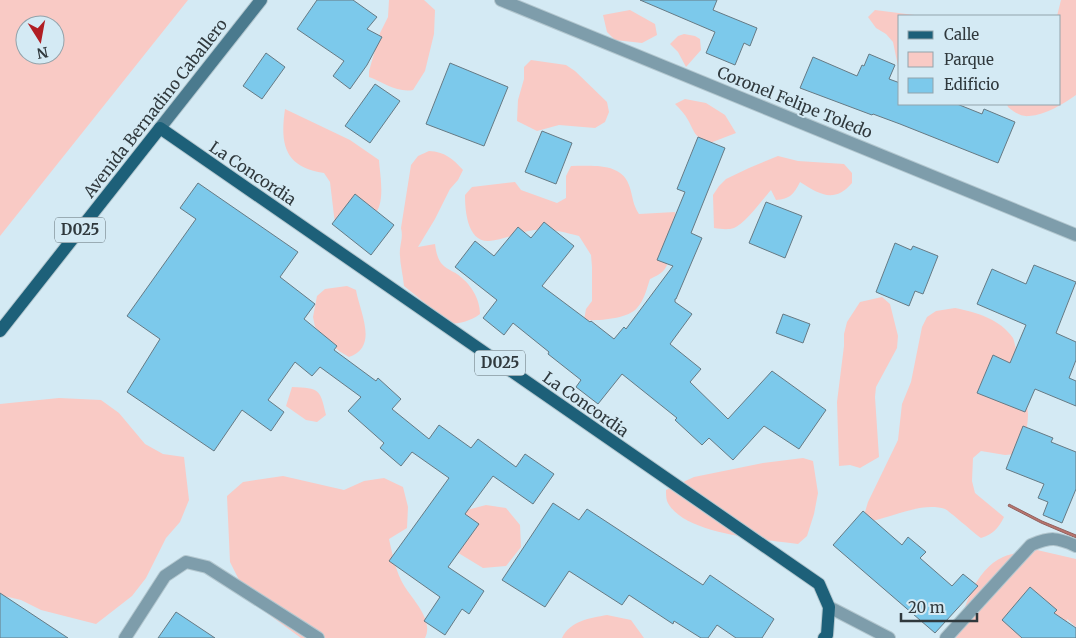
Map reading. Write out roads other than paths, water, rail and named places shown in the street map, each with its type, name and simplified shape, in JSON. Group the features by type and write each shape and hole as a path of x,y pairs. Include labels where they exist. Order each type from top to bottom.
{"main road":[{"name":"Avenida Bernadino Caballero","path":"0,331 160,128"},
{"name":"La Concordia","path":"160,128 819,584 829,607"},
{"name":"D025","path":"824,638 827,635 829,607"}],"street":[{"name":"Avenida Bernadino Caballero","path":"160,128 261,0"},
{"name":"Coronel Felipe Toledo","path":"501,0 1076,235"},
{"path":"946,638 1031,545 1047,539 1062,540 1076,546"},
{"path":"125,638 165,576 186,562 207,567 318,638"},
{"path":"829,607 890,638"}]}
